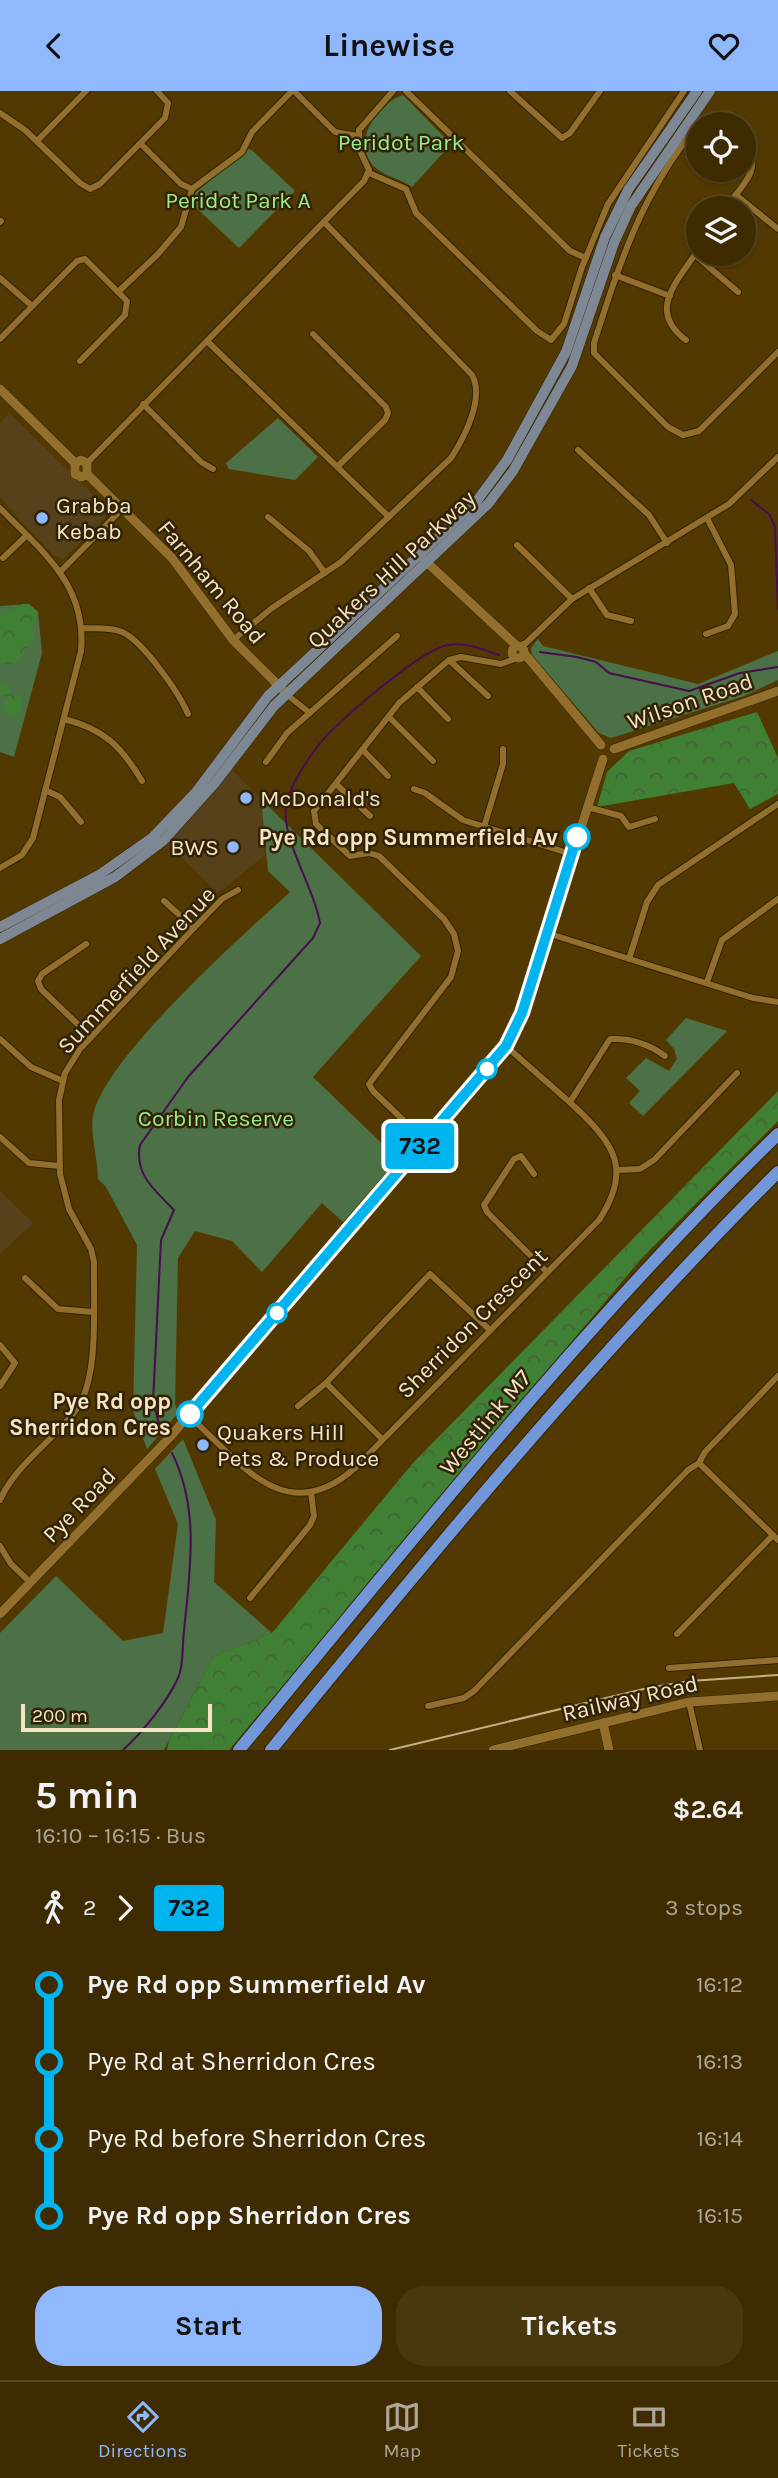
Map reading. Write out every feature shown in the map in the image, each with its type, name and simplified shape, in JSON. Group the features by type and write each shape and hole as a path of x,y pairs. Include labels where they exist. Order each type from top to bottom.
{"highway":[{"name":"Westlink M7","path":"239,1750 533,1396 680,1232 778,1134"},
{"name":"Westlink M7","path":"271,1750 510,1462 646,1310 778,1172"}],"main road":[{"name":"Quakers Hill Parkway","path":"424,560 476,502 507,460 566,352 604,237 619,207 697,91"},
{"name":"Quakers Hill Parkway","path":"0,927 99,875 153,837 196,792 245,724 424,560 475,519 517,463 578,352 614,243 631,205 710,91"},
{"name":"Quakers Hill Parkway","path":"0,939 115,877 151,851 194,808 282,690"}],"street":[{"path":"37,141 86,91"},
{"path":"0,113 37,141 80,183 90,189 100,184 168,113 167,103 157,91"},
{"path":"118,292 158,254 181,227 192,189 242,152 252,132 293,91 335,132 358,136"},
{"path":"369,173 358,136 365,119 393,91"},
{"path":"406,91 570,251 586,258"},
{"path":"510,91 562,138 570,133 600,91"},
{"path":"369,173 406,189 416,213 537,331 551,340 564,324 608,204 683,92"},
{"path":"686,143 649,195 615,275 594,353 668,427 683,435 699,431 778,352"},
{"path":"141,144 181,184 192,189"},
{"path":"0,389 75,463 75,474 82,477 87,474 88,463 143,404 324,222 369,173"},
{"path":"744,182 736,195 778,229"},
{"path":"233,640 272,608 325,573 451,458 460,444 476,396 476,382 406,303 324,222"},
{"path":"0,339 76,261 85,259 127,301 125,315 79,361"},
{"path":"686,340 674,330 667,319 670,296 688,266"},
{"path":"711,266 738,292"},
{"path":"615,275 670,296"},
{"path":"0,278 32,306"},
{"path":"313,334 386,407 388,413 385,420 338,466"},
{"path":"207,341 389,517"},
{"path":"143,404 201,462 214,469"},
{"path":"578,450 649,515 667,543"},
{"path":"425,1141 366,1084 451,977 458,951 454,934 443,919 379,856 369,853 350,856 316,824 314,811 389,717 417,687 449,660 461,657 501,664 518,652 572,599 735,500 778,457"},
{"path":"75,463 81,460 88,463"},
{"name":"Farnham Road","path":"87,474 183,571 233,640 308,715"},
{"path":"0,508 61,571 77,602 83,628 81,650 64,719 29,845 18,859 0,868"},
{"path":"61,571 122,509"},
{"path":"268,517 309,551 325,573"},
{"path":"706,634 728,626 735,614 731,565 707,518"},
{"path":"3,558 26,536"},
{"path":"517,545 572,599"},
{"path":"424,560 534,667 601,745"},
{"path":"589,588 607,615 631,621"},
{"path":"83,628 115,630 129,637 178,693 188,713"},
{"path":"266,762 290,731 397,636"},
{"path":"449,660 488,696"},
{"path":"417,687 448,719"},
{"name":"Wilson Road","path":"614,749 778,691"},
{"path":"389,717 433,761"},
{"path":"64,719 101,732 126,756 142,781"},
{"path":"609,744 614,749 613,757 603,759 598,753 601,745 609,744"},
{"path":"484,827 503,764 503,749"},
{"path":"363,750 388,776"},
{"name":"Pye Road","path":"0,1614 188,1415 506,1046 519,1023 603,759"},
{"path":"336,784 370,816"},
{"path":"414,789 425,793 458,817 571,855"},
{"path":"45,790 60,797 81,822"},
{"path":"629,958 648,902 658,885 778,804"},
{"path":"586,807 621,816 629,827 654,819"},
{"name":"Summerfield Avenue","path":"0,1500 11,1481 83,1399 88,1387 93,1312 92,1253 69,1209 60,1166 59,1100 63,1081 72,1061 91,1037 222,898 238,890"},
{"path":"707,982 722,940 778,899"},
{"path":"164,901 194,928"},
{"path":"547,933 753,998 778,1002"},
{"path":"86,944 42,974 38,981 41,989 91,1037"},
{"path":"570,1103 610,1039 625,1038 656,1048 665,1056"},
{"path":"0,1039 31,1067 63,1081"},
{"path":"506,1046 604,1135 610,1145 617,1170 640,1169 654,1160 737,1073"},
{"path":"0,1137 29,1163 60,1166"},
{"path":"534,1174 521,1156 514,1159 484,1205 487,1212 546,1271"},
{"name":"Sherridon Crescent","path":"188,1415 261,1483 280,1490 311,1492 343,1478 599,1220 612,1198 617,1170"},
{"path":"298,1406 326,1383 430,1274 490,1330"},
{"path":"25,1278 58,1309 93,1312"},
{"path":"0,1345 15,1363 0,1386"},
{"path":"428,1706 452,1701 474,1691 688,1470 699,1463 705,1452 778,1376"},
{"path":"326,1383 382,1439"},
{"path":"771,1384 778,1391"},
{"path":"677,1634 776,1537 699,1463"},
{"path":"250,1598 310,1525 314,1516 311,1492"},
{"path":"0,1546 11,1564 30,1583"},
{"path":"668,1668 778,1660"},
{"name":"Railway Road","path":"493,1750 689,1702 778,1696"},
{"path":"689,1702 700,1750"},
{"path":"603,1723 609,1750"}],"shaded area":[{"path":"9,413 108,509 109,514 63,559 54,556 0,497 0,423"},
{"path":"228,766 261,799 265,855 218,893 164,840"},
{"path":"0,1191 33,1223 0,1254"}],"green space":[{"name":"Peridot Park","path":"403,95 451,144 412,187 377,169 365,149 369,126 376,116 393,100"},
{"name":"Peridot Park A","path":"248,149 295,191 239,248 192,204 195,193"},
{"path":"278,418 318,457 295,480 229,469 226,463"},
{"path":"23,604 29,604 38,612 31,630 35,640 15,663 0,665 0,615"},
{"path":"29,604 38,612 42,653 14,757 0,752 0,606"},
{"path":"538,639 543,646 698,684 778,651 778,680 744,696 611,738 599,733 532,655 531,648"},
{"path":"0,682 6,682 11,695 20,695 23,701 20,712 11,718 4,712 5,697 0,696"},
{"path":"757,712 778,758 778,794 750,809 734,783 597,807 607,772 629,751"},
{"name":"Corbin Reserve","path":"261,799 421,956 313,1077 398,1159 343,1222 322,1203 262,1272 232,1241 195,1231 178,1258 175,1404 178,1413 147,1449 133,1411 137,1245 106,1187 98,1179 93,1116 102,1092 148,1031 178,998 290,892 268,871"},
{"path":"686,1018 727,1031 643,1116 629,1103 640,1091 626,1078 646,1058 669,1071 677,1059 674,1049 666,1040"},
{"path":"778,1091 778,1121 641,1259 229,1750 167,1750 169,1741 213,1657 272,1633 413,1463"},
{"path":"183,1439 216,1520 214,1582 272,1633 213,1657 164,1750 0,1750 0,1633 56,1576 123,1641 163,1633 178,1524 155,1469"}],"waterway":[{"path":"751,500 769,514 775,527 778,609"},
{"path":"161,1431 153,1402 161,1240 174,1210 153,1189 143,1173 139,1156 140,1145 188,1077 313,938 320,923 288,829 287,801 293,786 321,742 362,703 420,659 436,649 455,644 499,655"},
{"path":"540,652 577,657 596,662 609,673 689,691 740,673 778,667"},
{"path":"123,1750 161,1707 174,1687 181,1668 191,1540 187,1496 172,1453"}],"railway":[{"path":"390,1750 648,1688 690,1681 778,1675"}],"bus line":[{"name":"732","path":"190,1414 506,1046 522,1013 577,837"}],"place":[{"name":"Grabba Kebab","path":"42,518"},
{"name":"McDonald's","path":"246,798"},
{"name":"Pye Rd opp Summerfield Av","path":"577,837"},
{"name":"BWS","path":"233,847"},
{"name":"Pye Rd opp Sherridon Cres","path":"190,1414"},
{"name":"Quakers Hill Pets & Produce","path":"203,1445"}]}
